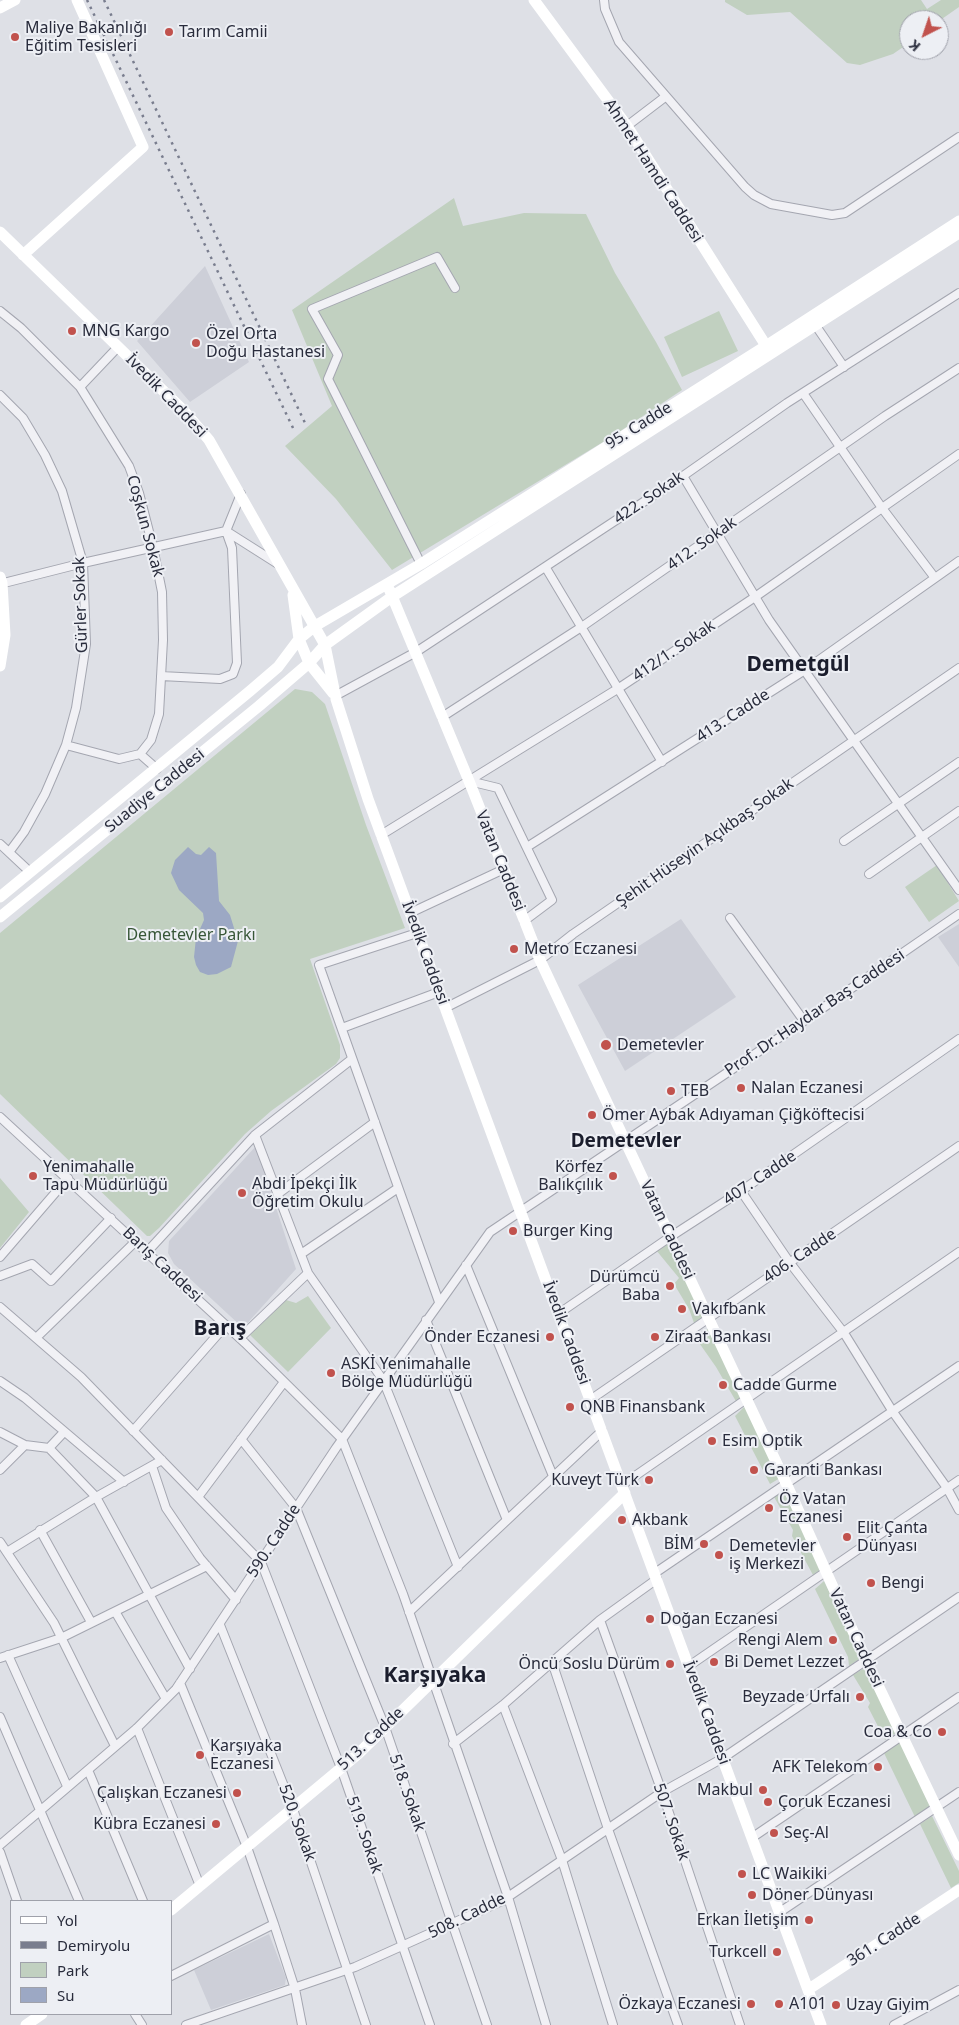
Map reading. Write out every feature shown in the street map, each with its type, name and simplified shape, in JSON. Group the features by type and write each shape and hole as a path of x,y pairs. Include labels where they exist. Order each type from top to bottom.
{"main road":[{"path":"0,8 15,0"},
{"path":"23,255 143,147 77,0"},
{"name":"Ahmet Hamdi Caddesi","path":"534,0 627,126 768,350"},
{"name":"95. Cadde","path":"325,646 393,596 812,321 959,221"},
{"name":"İvedik Caddesi","path":"0,232 195,422 209,440 241,494 325,646 335,696 358,771 381,835 821,2025"},
{"name":"95. Cadde","path":"812,321 959,233"},
{"name":"95. Cadde","path":"315,626 421,564 768,350"},
{"path":"0,666 5,635 1,581"},
{"name":"Vatan Caddesi","path":"387,584 469,781 502,870 540,960 786,1484 866,1660 959,1855"},
{"name":"İvedik Caddesi","path":"293,591 299,639 309,663 335,696"},
{"path":"299,639 315,626"},
{"name":"Suadiye Caddesi","path":"0,897 158,769 278,666 299,639"},
{"path":"309,663 325,646"},
{"name":"Suadiye Caddesi","path":"0,917 309,663"},
{"name":"513. Cadde","path":"172,1909 341,1768 433,1681 623,1489"},
{"name":"361. Cadde","path":"809,1989 959,1890"},
{"path":"26,2025 41,2015"}],"street":[{"path":"604,0 605,9 619,42 666,98 754,195 770,204 794,210 832,215 845,213 959,137"},
{"path":"627,126 666,98"},
{"path":"421,564 328,379 338,355 312,309 437,257 455,288"},
{"name":"422. Sokak","path":"335,696 416,652 546,568 803,393 959,293"},
{"name":"Coşkun Sokak","path":"0,311 21,328 80,387 129,466 139,493 162,592 163,640 159,714 151,740 140,754"},
{"path":"812,321 844,366"},
{"path":"80,387 118,347"},
{"name":"412. Sokak","path":"442,717 582,626 840,448 959,370"},
{"path":"803,393 882,508 935,578"},
{"name":"Gürler Sokak","path":"0,395 22,418 45,455 62,491 83,563 86,644 76,708 66,745 45,794 24,832 10,851"},
{"name":"412/1. Sokak","path":"381,835 619,688 755,597 959,454"},
{"path":"683,476 755,597 959,890"},
{"path":"161,676 220,679 233,674 237,663 232,548 226,532 241,494"},
{"path":"1,581 226,532 279,564"},
{"path":"957,563 959,572"},
{"name":"413. Cadde","path":"527,847 805,670 957,563"},
{"path":"546,568 662,762"},
{"name":"Şehit Hüseyin Açıkbaş Sokak","path":"445,1008 540,960 572,934 959,668"},
{"path":"66,745 119,759 140,754 158,769"},
{"path":"844,841 959,762"},
{"path":"469,781 498,788 552,900 524,921"},
{"path":"869,874 959,811"},
{"path":"0,844 10,851 30,872"},
{"path":"410,914 502,870"},
{"name":"Prof. Dr. Haydar Baş Caddesi","path":"521,1213 804,1022 959,914"},
{"path":"730,918 804,1022"},
{"path":"418,933 319,965 439,1302"},
{"path":"342,1028 439,992"},
{"name":"407. Cadde","path":"558,1314 670,1237 741,1192 959,1039"},
{"path":"147,1252 255,1135 352,1058"},
{"name":"Barış Caddesi","path":"0,1117 240,1338 342,1439"},
{"path":"279,1193 375,1122"},
{"path":"255,1135 279,1193 308,1273 384,1380 458,1567"},
{"name":"406. Cadde","path":"590,1400 959,1146"},
{"path":"0,1257 68,1178"},
{"path":"301,1254 398,1188"},
{"path":"741,1192 790,1263 844,1333 893,1412 947,1488 959,1510"},
{"name":"590. Cadde","path":"0,1845 137,1728 180,1683 342,1439 439,1302 490,1232 521,1213"},
{"path":"0,1276 32,1264 51,1281 111,1218"},
{"path":"36,1338 136,1241"},
{"path":"623,1489 745,1400 959,1252"},
{"path":"466,1265 554,1476"},
{"path":"240,1338 308,1273"},
{"path":"0,1307 81,1377 260,1562"},
{"path":"426,1320 506,1520"},
{"path":"133,1431 226,1326"},
{"path":"453,1744 503,1705 600,1620 656,1576 786,1484 959,1366"},
{"path":"0,1381 25,1398 124,1482"},
{"path":"198,1497 284,1382"},
{"path":"409,1612 602,1431"},
{"path":"0,1432 26,1445 49,1448 96,1497 190,1669"},
{"path":"49,1448 64,1432"},
{"name":"518. Sokak","path":"241,1439 296,1508 385,1727 487,2025"},
{"path":"342,1439 409,1612 453,1744 508,1897 546,2025"},
{"path":"0,1470 26,1445"},
{"path":"7,1552 40,1530 162,1460"},
{"path":"152,1466 166,1508 207,1566 236,1600"},
{"path":"689,1666 959,1480"},
{"path":"40,1530 91,1622"},
{"path":"0,1542 61,1638 115,1746"},
{"name":"519. Sokak","path":"260,1562 341,1768 430,2025"},
{"path":"67,1786 4,1657 61,1638 91,1622 116,1613 207,1566"},
{"name":"508. Cadde","path":"186,2025 348,1970 452,1925 508,1897 662,1792 723,1758 959,1597"},
{"path":"116,1613 166,1699"},
{"name":"507. Sokak","path":"600,1620 662,1792 740,2025"},
{"name":"520. Sokak","path":"220,1625 293,1809 366,2025"},
{"path":"552,1662 608,1829 678,2025"},
{"path":"180,1683 246,1847 274,1924 295,1989 302,2025"},
{"path":"753,1837 959,1697"},
{"path":"503,1705 562,1860 613,2025"},
{"path":"0,1717 79,1900"},
{"path":"137,1728 200,1886"},
{"path":"88,1770 143,1900"},
{"path":"780,1912 959,1792"},
{"path":"0,1852 17,1900"},
{"path":"172,1975 274,1924"},
{"path":"894,2025 959,1990"}],"shaded area":[{"path":"205,266 249,362 190,402 137,341"},
{"path":"681,919 736,997 625,1071 578,985"},
{"path":"959,924 959,967 938,937"},
{"name":"Abdi İpekçi İlk Öğretim Okulu","path":"256,1146 296,1269 243,1328 174,1264 168,1253 169,1241"},
{"path":"269,1934 286,1978 285,1985 211,2010 194,1970"}],"green space":[{"path":"725,0 921,0 927,9 941,0 959,0 959,7 949,14 949,10 899,10 899,50 893,54 860,65 847,63 790,12 747,15 725,2"},
{"path":"454,198 463,226 524,213 586,214 615,273 682,390 613,436 392,570 336,499 285,446 332,406 292,310"},
{"path":"719,311 738,351 682,377 664,337"},
{"name":"Demetevler Parkı","path":"295,689 312,692 325,704 366,825 405,928 310,959 340,1045 340,1058 336,1064 271,1111 245,1134 159,1228 150,1236 147,1236 0,1094 0,933"},
{"path":"937,865 959,901 929,922 905,887"},
{"path":"0,1178 29,1212 0,1248"},
{"path":"668,1242 705,1315 694,1323 689,1309 674,1284 679,1278 656,1250"},
{"path":"308,1296 331,1328 288,1372 250,1335 286,1300 296,1303"},
{"path":"709,1328 741,1399 737,1403 716,1367 695,1337"},
{"path":"745,1406 780,1478 770,1484 735,1416"},
{"path":"785,1488 820,1570 813,1575 792,1536 793,1530 774,1497"},
{"path":"824,1581 861,1658 849,1666 848,1657 815,1589"},
{"path":"866,1667 896,1733 885,1740 868,1707 870,1703 853,1675"},
{"path":"900,1741 931,1807 915,1817 884,1753"},
{"path":"932,1816 959,1871 959,1883 951,1888 920,1824"}],"water":[{"path":"188,847 196,854 201,855 209,847 216,853 219,901 230,915 238,941 231,967 217,974 208,975 200,972 196,965 194,957 196,938 204,920 203,913 179,890 171,873 175,860"}],"railway":[{"path":"87,0 294,430"},
{"path":"104,0 306,425"}],"place":[{"name":"Tarım Camii","path":"169,32"},
{"name":"Maliye Bakanlığı Eğitim Tesisleri","path":"15,37"},
{"name":"MNG Kargo","path":"72,331"},
{"name":"Özel Orta Doğu Hastanesi","path":"196,343"},
{"name":"Metro Eczanesi","path":"514,949"},
{"name":"Demetevler","path":"606,1045"},
{"name":"Nalan Eczanesi","path":"741,1088"},
{"name":"TEB","path":"671,1091"},
{"name":"Ömer Aybak Adıyaman Çiğköftecisi","path":"592,1115"},
{"name":"Yenimahalle Tapu Müdürlüğü","path":"33,1176"},
{"name":"Körfez Balıkçılık","path":"613,1176"},
{"name":"Abdi İpekçi İlk Öğretim Okulu","path":"242,1193"},
{"name":"Burger King","path":"513,1231"},
{"name":"Dürümcü Baba","path":"670,1286"},
{"name":"Vakıfbank","path":"682,1309"},
{"name":"Önder Eczanesi","path":"550,1337"},
{"name":"Ziraat Bankası","path":"655,1337"},
{"name":"ASKİ Yenimahalle Bölge Müdürlüğü","path":"331,1373"},
{"name":"Cadde Gurme","path":"723,1385"},
{"name":"QNB Finansbank","path":"570,1407"},
{"name":"Esim Optik","path":"712,1441"},
{"name":"Garanti Bankası","path":"754,1470"},
{"name":"Kuveyt Türk","path":"649,1480"},
{"name":"Öz Vatan Eczanesi","path":"769,1508"},
{"name":"Akbank","path":"622,1520"},
{"name":"Elit Çanta Dünyası","path":"847,1537"},
{"name":"BİM","path":"704,1544"},
{"name":"Demetevler iş Merkezi","path":"719,1555"},
{"name":"Bengi","path":"871,1583"},
{"name":"Doğan Eczanesi","path":"650,1619"},
{"name":"Rengi Alem","path":"833,1640"},
{"name":"Bi Demet Lezzet","path":"714,1662"},
{"name":"Öncü Soslu Dürüm","path":"670,1664"},
{"name":"Beyzade Urfalı","path":"860,1697"},
{"name":"Coa & Co","path":"942,1732"},
{"name":"Karşıyaka Eczanesi","path":"200,1755"},
{"name":"AFK Telekom","path":"878,1767"},
{"name":"Makbul","path":"763,1790"},
{"name":"Çalışkan Eczanesi","path":"237,1793"},
{"name":"Çoruk Eczanesi","path":"768,1802"},
{"name":"Kübra Eczanesi","path":"216,1824"},
{"name":"Seç-Al","path":"774,1833"},
{"name":"LC Waikiki","path":"742,1874"},
{"name":"Döner Dünyası","path":"752,1895"},
{"name":"Erkan İletişim","path":"809,1920"},
{"name":"Turkcell","path":"777,1952"},
{"name":"Özkaya Eczanesi","path":"751,2004"},
{"name":"A101","path":"779,2004"},
{"name":"Uzay Giyim","path":"836,2005"}],"district":[{"name":"Demetgül","path":"798,665"},
{"name":"Demetevler","path":"626,1142"},
{"name":"Barış","path":"220,1329"},
{"name":"Karşıyaka","path":"435,1676"}]}
